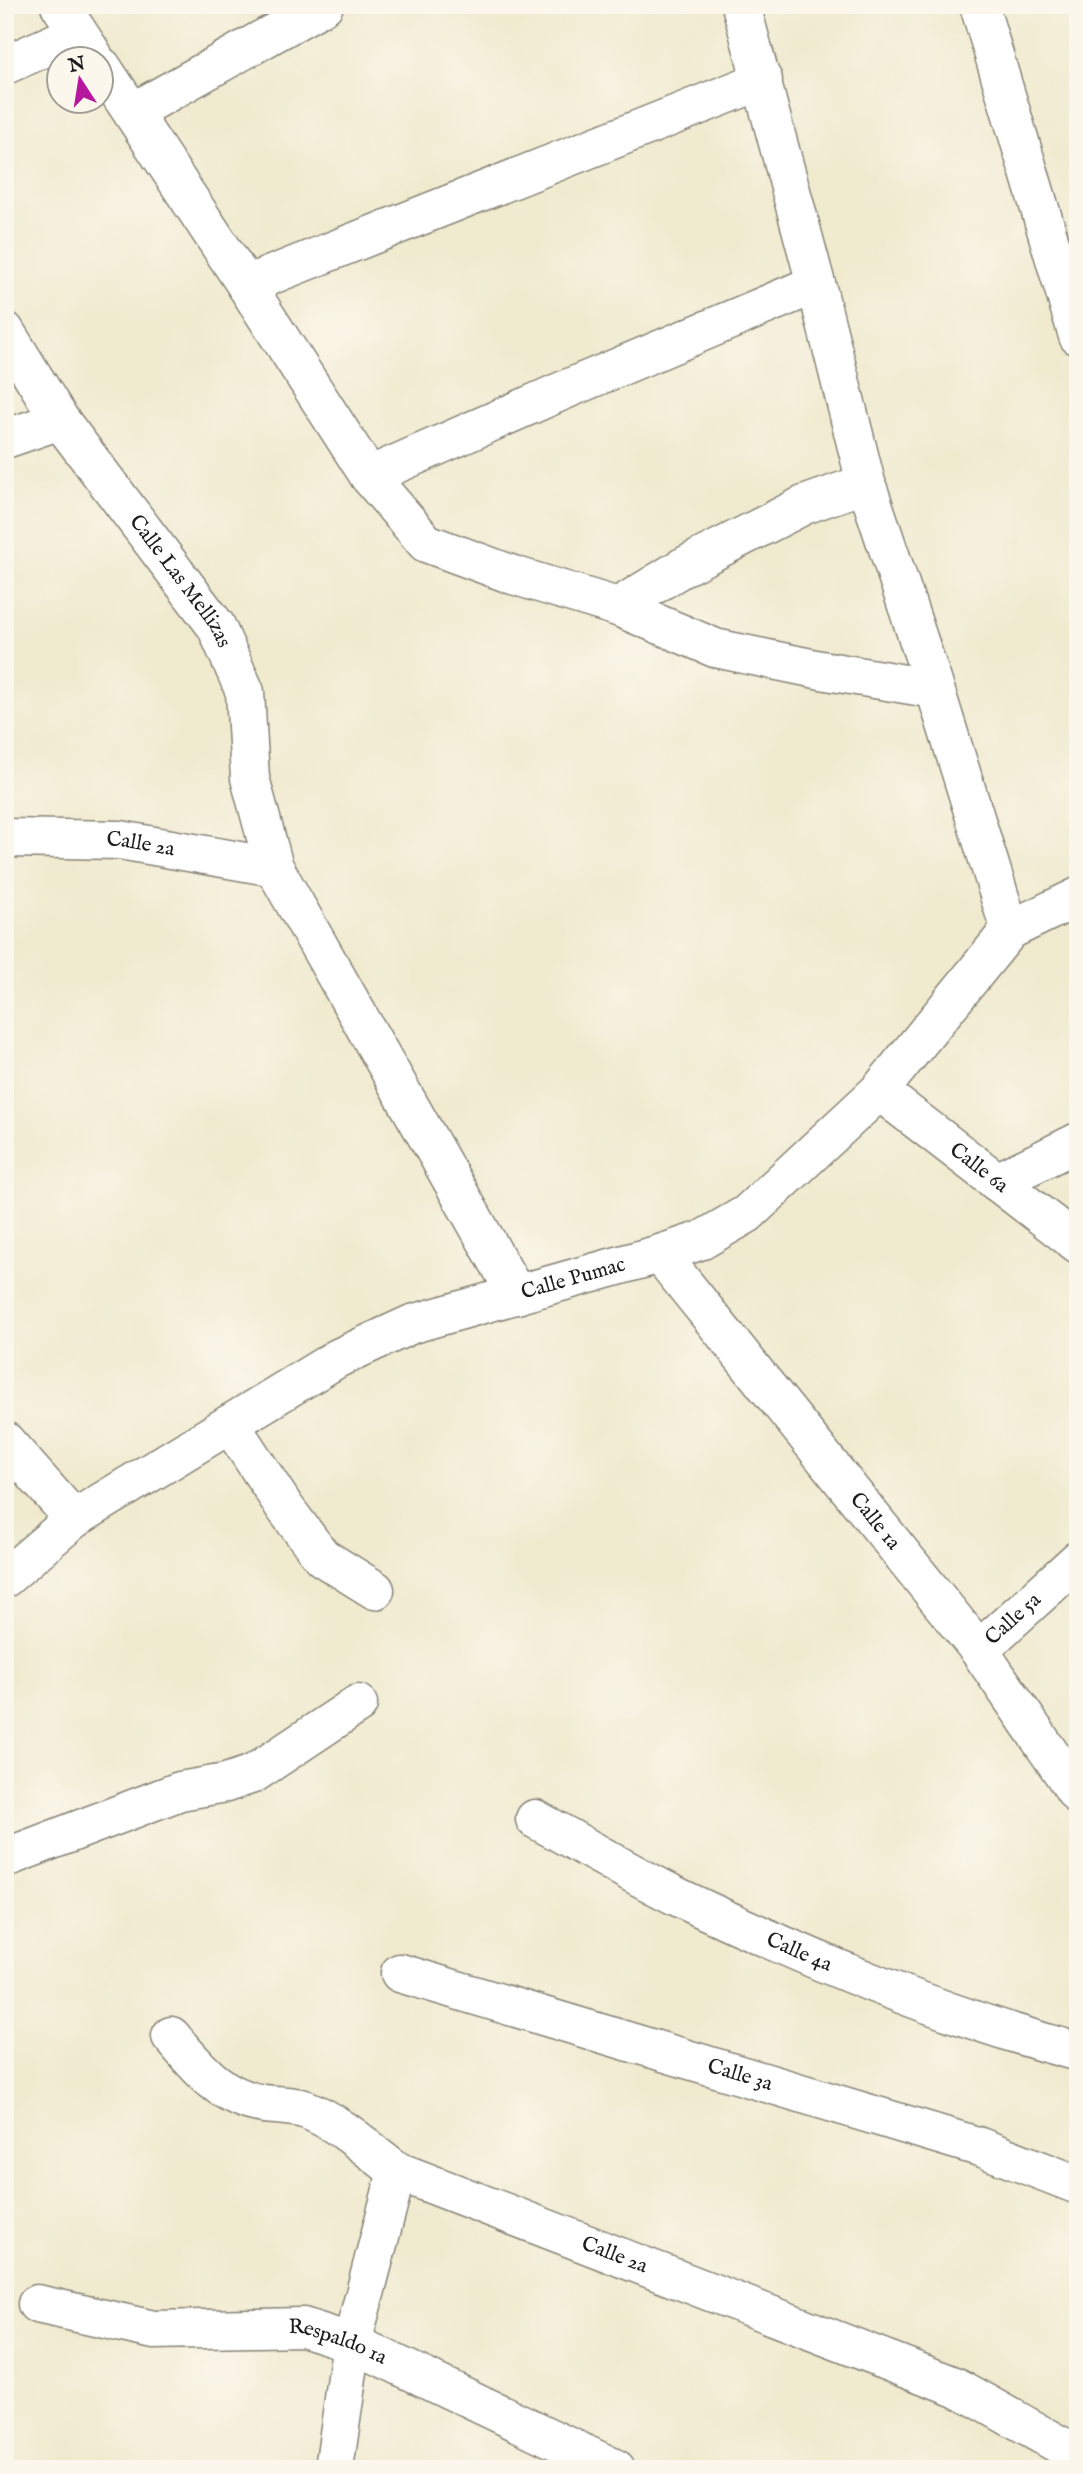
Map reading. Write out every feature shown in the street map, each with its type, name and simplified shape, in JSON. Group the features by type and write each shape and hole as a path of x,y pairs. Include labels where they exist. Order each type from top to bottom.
{"street":[{"path":"133,112 324,5"},
{"path":"741,5 763,80 866,482 935,689 1010,930"},
{"path":"979,5 1078,336"},
{"path":"5,65 78,33"},
{"path":"246,285 763,80"},
{"path":"116,87 369,476 426,543 513,575 618,607 715,648 821,670 935,689"},
{"path":"369,476 816,284"},
{"name":"Calle Las Mellizas","path":"5,331 61,420 216,626 246,692 250,778 274,867 517,1295"},
{"path":"5,439 61,420"},
{"path":"618,607 683,567 804,505 866,482"},
{"name":"Calle 2a","path":"5,838 120,840 274,867"},
{"name":"Calle Pumac","path":"5,1578 74,1519 338,1358 412,1324 702,1240 747,1214 879,1091 1010,930 1078,897"},
{"name":"Calle 6a","path":"879,1091 1078,1244"},
{"path":"997,1182 1078,1142"},
{"name":"Calle 1a","path":"660,1254 979,1650 1078,1795"},
{"path":"230,1424 285,1508 322,1557 375,1590"},
{"path":"5,1441 74,1519"},
{"name":"Calle 5a","path":"979,1650 1078,1560"},
{"path":"5,1858 180,1791 226,1783 253,1774 358,1704"},
{"name":"Calle 4a","path":"535,1819 679,1897 851,1975 1030,2039 1078,2052"},
{"name":"Calle 3a","path":"400,1973 980,2147 1078,2185"},
{"name":"Calle 2a","path":"171,2036 203,2074 234,2095 263,2104 292,2105 309,2111 397,2171 957,2387 1078,2455"},
{"path":"334,2469 352,2343 397,2171"},
{"name":"Respaldo 1a","path":"37,2304 154,2330 303,2327 352,2343 616,2469"}]}
